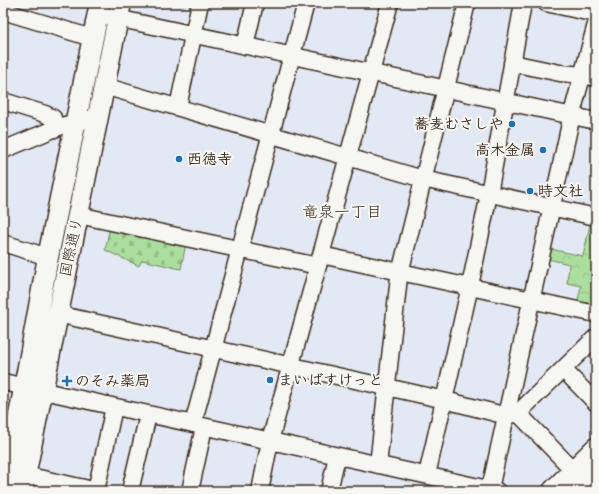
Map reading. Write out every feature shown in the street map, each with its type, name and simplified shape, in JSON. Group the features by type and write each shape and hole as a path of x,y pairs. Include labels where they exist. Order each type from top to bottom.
{"highway":[{"path":"554,491 596,449"},
{"path":"583,491 596,478"}],"main road":[{"name":"国際通り","path":"24,483 48,257 99,9"},
{"name":"国際通り","path":"3,490 57,314 119,11"}],"street":[{"path":"178,107 200,3"},
{"path":"245,46 255,3"},
{"path":"190,491 199,425 212,349 306,3"},
{"path":"260,491 270,441 390,3"},
{"path":"378,465 400,271 467,3"},
{"path":"427,475 445,400 489,194 523,3"},
{"path":"546,3 596,14"},
{"path":"99,9 119,11 193,34 245,46 596,121"},
{"path":"3,10 92,38"},
{"path":"3,382 494,490 512,414 532,300 572,116 589,76 596,24"},
{"path":"512,63 560,74 589,76"},
{"path":"104,86 423,179 596,218"},
{"path":"3,101 45,114 53,118 55,129"},
{"path":"3,150 55,129 98,117"},
{"path":"78,215 239,250 400,271 596,314"},
{"path":"3,243 48,257"},
{"path":"57,314 387,388 512,414 574,471"},
{"path":"512,414 563,369 596,337"},
{"path":"563,369 596,402"},
{"path":"24,483 97,491 114,406"},
{"path":"130,491 148,415"},
{"path":"329,491 337,456"}],"green space":[{"path":"591,220 596,220 596,309 577,305 581,286 567,283 569,264 548,259 550,249 583,256"},
{"path":"110,227 186,243 181,269 142,260 139,266 105,250"}],"place":[{"name":"蕎麦むさしや","path":"512,124"},
{"name":"高木金属","path":"543,150"},
{"name":"西徳寺","path":"179,159"},
{"name":"時文社","path":"530,191"},
{"name":"まいばすけっと","path":"270,380"},
{"name":"のそみ薬局","path":"67,381"}],"district":[{"name":"竜泉一丁目","path":"342,211"}]}
